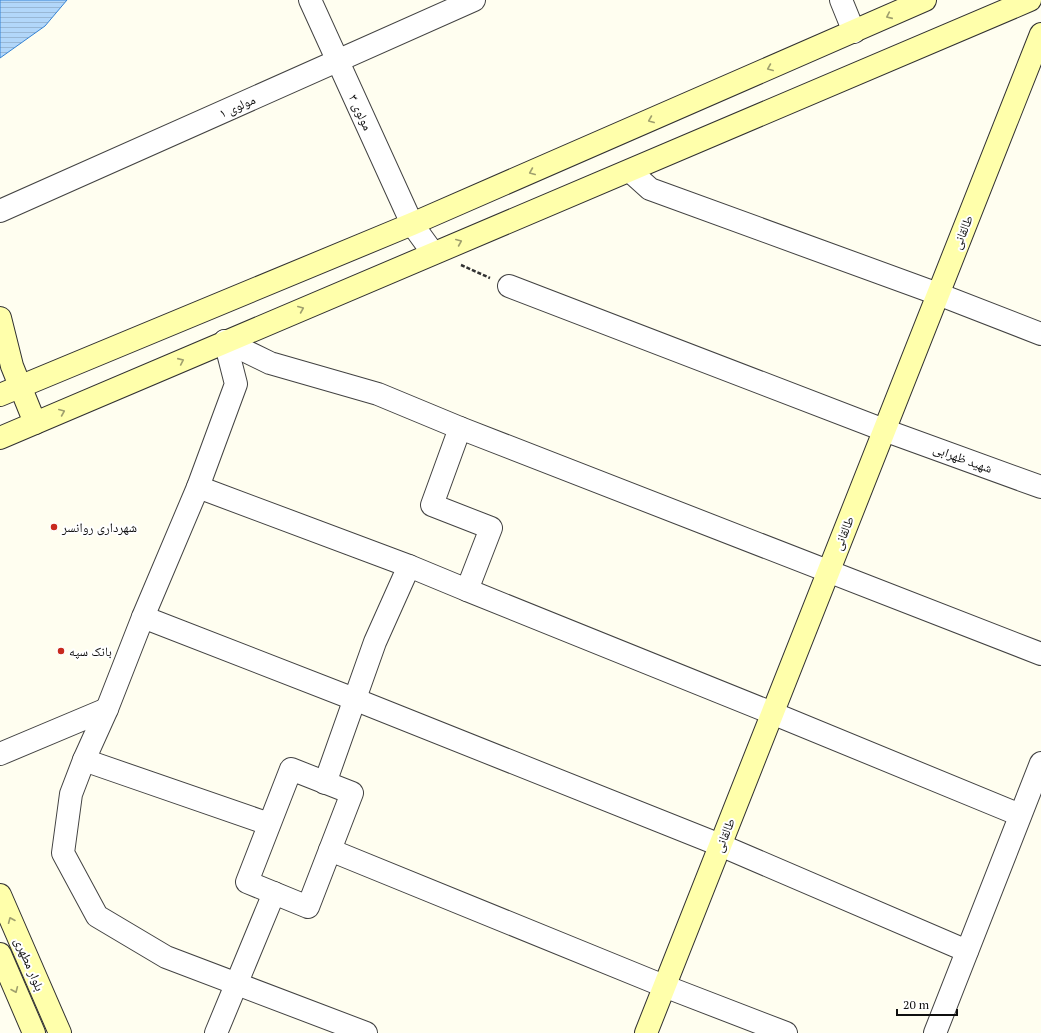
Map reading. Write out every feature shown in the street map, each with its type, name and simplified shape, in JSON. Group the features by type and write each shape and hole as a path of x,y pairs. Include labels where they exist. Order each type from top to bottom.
{"main road":[{"path":"0,395 412,224 925,0"},
{"path":"0,438 131,383 225,341 630,171 1030,0"},
{"name":"طالقانی","path":"646,1033 1041,34"},
{"path":"0,318 12,366 35,423"},
{"name":"بلوار مطهری","path":"0,895 60,1033"},
{"name":"بلوار مطهری","path":"0,954 34,1033"}],"street":[{"name":"مولوی ۳","path":"310,0 412,224 433,253"},
{"name":"مولوی ۱","path":"0,211 474,0"},
{"path":"841,0 854,32"},
{"path":"630,171 650,190 938,294 1041,334"},
{"name":"شهید ظهرابی","path":"509,286 884,430 1041,487"},
{"path":"225,341 270,363 378,394 460,428 1041,654"},
{"path":"225,341 236,384 198,487 71,794 63,853 97,916 166,957 366,1033"},
{"path":"460,428 432,505 491,528 467,590"},
{"path":"198,487 409,566 772,713 1020,816"},
{"path":"325,783 375,642 409,566"},
{"path":"143,617 354,699 720,845 967,951"},
{"path":"0,754 107,709"},
{"path":"84,760 270,824"},
{"path":"935,1033 1041,763"},
{"path":"291,769 325,783 352,793 308,906 247,882 291,769"},
{"path":"330,850 664,986 786,1033"},
{"path":"216,1033 274,893"}],"path":[{"path":"433,253 509,286"}],"water":[{"path":"0,0 67,0 45,26 0,58"}],"place":[{"name":"شهرداری روانسر","path":"54,527"},
{"name":"بانک سپه","path":"61,651"}]}
